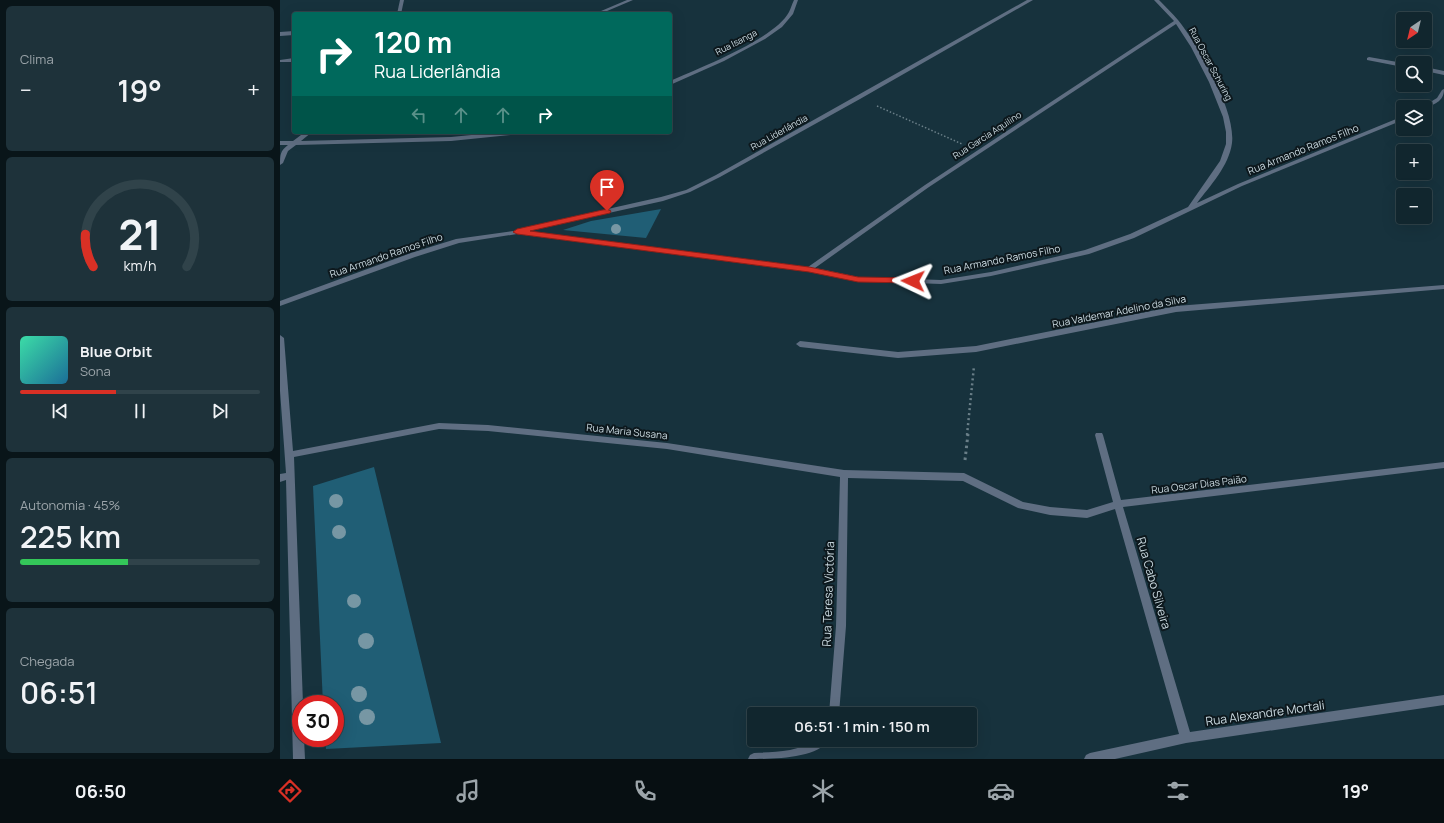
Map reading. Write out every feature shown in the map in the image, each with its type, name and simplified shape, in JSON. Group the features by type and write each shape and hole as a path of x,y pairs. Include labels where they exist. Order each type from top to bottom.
{"street":[{"path":"399,12 402,0"},
{"path":"601,12 631,0"},
{"name":"Rua Isanga","path":"672,82 719,61 775,31 787,20 796,5 796,0"},
{"name":"Rua Liderlândia","path":"517,232 663,199 688,191 718,176 1031,0"},
{"name":"Rua Oscar Schuring","path":"1156,0 1177,21 1218,93 1228,119 1230,143 1222,162 1191,207"},
{"name":"Rua Garcia Aquilino","path":"809,269 927,186 1177,21"},
{"path":"280,34 292,33"},
{"path":"1369,59 1396,64"},
{"path":"281,61 292,60"},
{"path":"1432,70 1444,73"},
{"path":"1432,103 1439,99 1444,91"},
{"name":"Rua Armando Ramos Filho","path":"280,304 413,255 458,241 517,232 809,269 858,279 940,282 991,274 1086,252 1132,236 1240,185 1396,121"},
{"path":"280,163 286,150 306,134"},
{"path":"280,143 451,139 500,134"},
{"name":"Rua Valdemar Adelino da Silva","path":"800,344 898,355 976,349 1176,309 1444,287"},
{"path":"280,338 290,476 300,759"},
{"name":"Rua Maria Susana","path":"288,455 438,426 488,428 667,446 844,474 964,477"},
{"name":"Rua Cabo Silveira","path":"1099,435 1186,738"},
{"name":"Rua Oscar Dias Paião","path":"964,477 1021,505 1050,511 1087,514 1118,504 1444,465"},
{"name":"Rua Teresa Victória","path":"835,707 841,626 844,474"},
{"path":"280,478 290,476"},
{"name":"Rua Alexandre Mortali","path":"1090,759 1186,738 1444,700"},
{"path":"754,759 794,754 815,747"}],"path":[{"path":"858,98 979,151"},
{"path":"964,477 976,349"}],"shaded area":[{"path":"661,209 646,238 563,230 591,221"},
{"path":"374,467 441,743 326,749 326,747 344,747 344,695 323,695 313,486"}],"route":[{"path":"607,211 517,232 809,269 858,279 913,281"}]}
